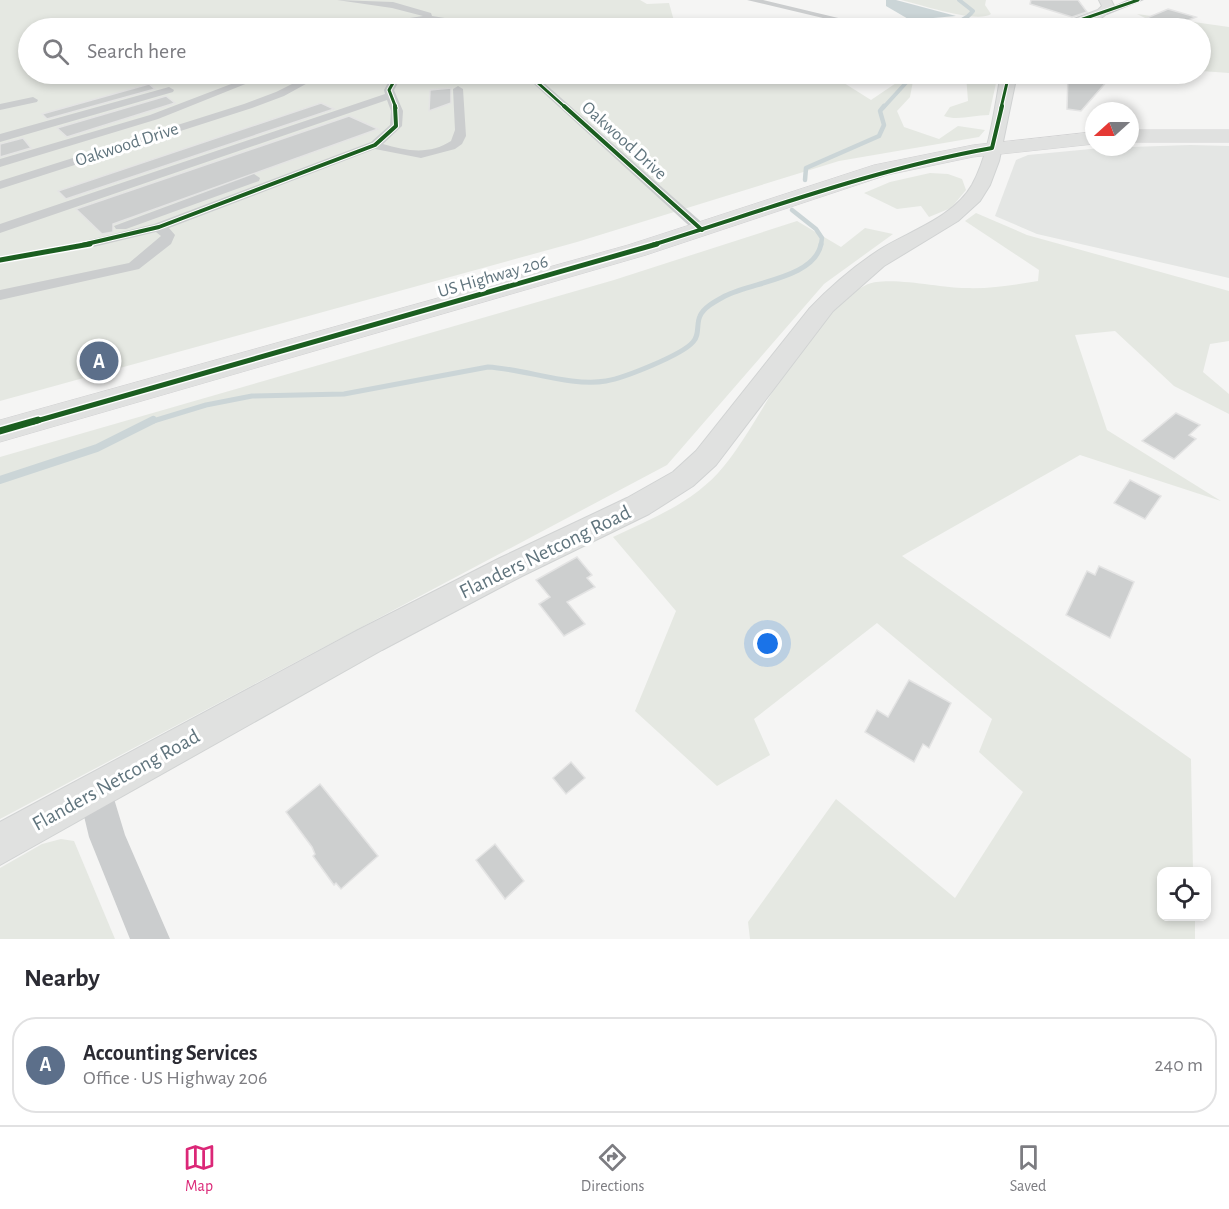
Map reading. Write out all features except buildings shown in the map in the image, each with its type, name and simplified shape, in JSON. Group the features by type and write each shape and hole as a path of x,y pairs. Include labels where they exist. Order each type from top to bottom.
{"highway":[{"path":"1139,136 1229,136"},
{"name":"US Highway 206","path":"0,431 432,310 702,230 882,170 992,148 1085,139"}],"main road":[{"path":"1078,18 1104,6"},
{"name":"Flanders Netcong Road","path":"0,844 370,640 511,567 638,506 683,479 706,458 831,300 873,264 941,223 969,201 982,184 1007,84"}],"street":[{"path":"341,0 400,7 433,18"},
{"path":"751,0 830,18"},
{"path":"1104,6 1138,0"},
{"path":"0,163 154,117 240,84"},
{"path":"251,84 280,94"},
{"name":"Oakwood Drive","path":"0,185 280,94 300,84"},
{"path":"0,260 89,244 159,227 375,145 390,134 398,118 390,96 391,84"},
{"name":"Oakwood Drive","path":"539,84 702,230"},
{"path":"375,145 399,153 421,155 442,151 456,144 460,137 458,88"},
{"path":"0,138 169,90"},
{"path":"0,229 390,96"},
{"path":"0,107 33,100"},
{"path":"89,244 99,234 164,209 374,134 390,134"},
{"path":"0,295 134,266 166,242 168,235 159,227"},
{"path":"96,791 107,837 150,939"}],"shaded area":[{"path":"0,0 640,0 647,4 669,3 673,18 18,18 18,84 846,84 871,100 895,84 912,84 910,97 897,111 904,127 939,139 958,126 985,130 979,137 839,161 577,242 0,401"},
{"path":"886,0 896,0 956,16 907,18 886,6"},
{"path":"901,0 986,0 985,5 991,14 974,17 961,15"},
{"path":"1137,14 1165,18 1145,18"},
{"path":"1211,24 1229,27 1229,73 1211,72"},
{"path":"967,84 996,84 989,115 960,118 944,116 950,107 968,101"},
{"path":"1229,146 1229,278 1037,234 995,216 1016,160 1028,155 1085,150 1085,156 1139,156 1139,147"},
{"path":"930,173 948,174 962,179 966,190 951,208 929,217 921,206 897,209 864,193 890,182"},
{"path":"976,213 1027,235 1229,291 1229,341 1210,344 1203,372 1229,394 1229,414 1174,386 1115,331 1075,335 1107,430 1221,501 1080,455 902,556 1191,759 1193,867 1157,867 1157,921 1195,921 1195,939 750,939 748,922 836,799 955,898 1023,792 979,752 992,719 877,623 754,719 770,755 717,786 635,711 676,611 613,537 673,508 713,479 740,445 805,342 824,318 844,299 866,285 887,281 974,288 1038,281 1039,270 965,221"},
{"path":"797,221 841,247 865,228 893,234 824,284 667,465 0,819 0,457 614,280"},
{"path":"61,839 74,841 115,939 0,939 0,868 42,844"}],"waterway":[{"path":"959,0 973,11 964,18"},
{"path":"883,108 905,84"},
{"path":"805,180 806,168 879,136 884,125 880,111 884,106"},
{"path":"792,210 816,229 822,238 821,245"},
{"path":"150,422 206,405 252,396 344,394 488,367 578,382 614,379 639,371 687,347 695,339 700,316 707,307 737,291 795,272 816,255 821,244"},
{"path":"0,480 97,448 153,420"}],"cycle path":[{"path":"1086,18 1138,0"},
{"path":"0,260 89,244 159,227 375,145 396,126 397,111 389,90 392,84"},
{"path":"539,84 702,230"},
{"path":"0,431 634,251 855,179 946,156 992,148 1007,84"}],"place":[{"name":"Accounting Services","path":"99,361"}]}
